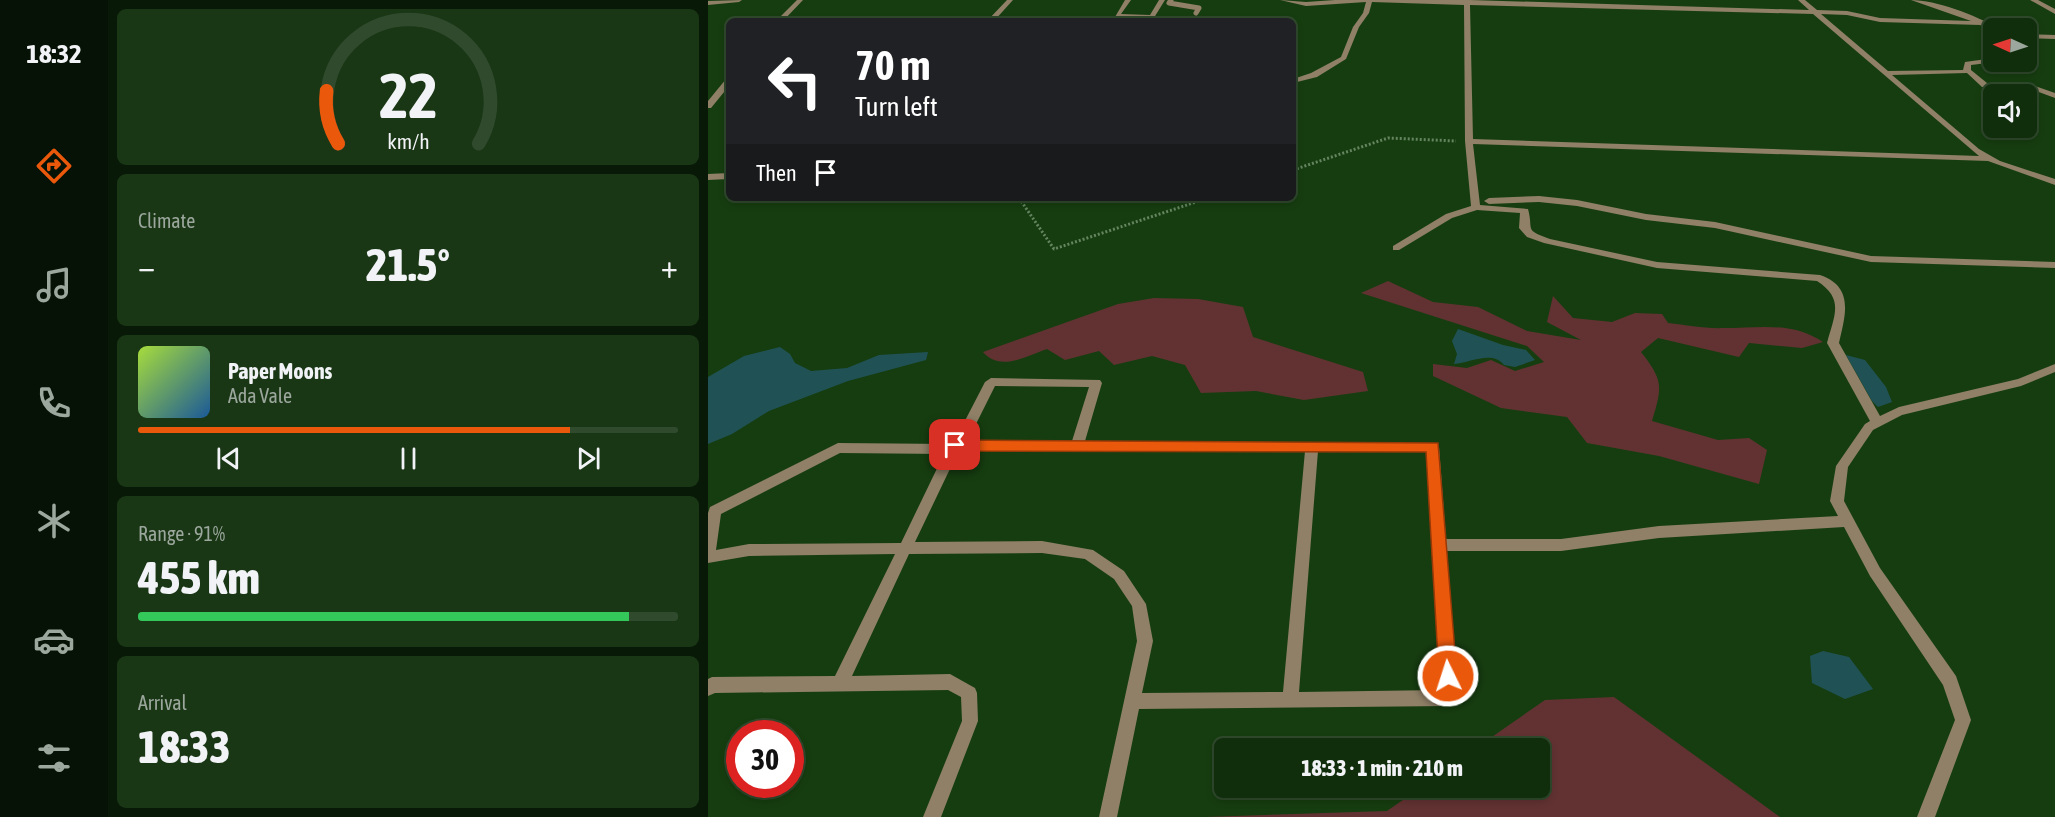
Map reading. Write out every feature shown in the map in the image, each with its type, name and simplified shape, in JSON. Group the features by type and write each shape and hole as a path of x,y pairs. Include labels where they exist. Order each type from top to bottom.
{"street":[{"path":"709,1 739,0"},
{"path":"782,18 800,0"},
{"path":"993,18 1010,0"},
{"path":"1128,0 1117,16 1139,18"},
{"path":"1151,18 1162,0"},
{"path":"1276,0 1292,3 1360,0 1846,13 1880,20 1982,23"},
{"path":"1282,0 1292,3"},
{"path":"1801,0 1812,12 1888,73 1934,117 1986,159"},
{"path":"1914,0 1982,23"},
{"path":"2033,0 2055,12"},
{"path":"1296,80 1314,75 1344,58 1356,27 1366,13 1369,1"},
{"path":"1467,2 1469,141 1475,204"},
{"path":"2037,36 2055,37"},
{"path":"1968,71 1967,63 1983,60"},
{"path":"1888,73 1968,71 1985,85 2032,87 2055,96"},
{"path":"711,104 726,85"},
{"path":"711,104 726,100"},
{"path":"1469,141 1986,159 2055,182"},
{"path":"708,177 726,176"},
{"path":"1396,248 1449,216 1475,204 1539,199 1577,203 1646,217 1715,225 1871,259 2055,265"},
{"path":"1475,204 1525,211 1524,228 1530,235 1547,241 1657,265 1794,274 1820,278 1828,282 1835,286 1842,300 1833,343 1877,422"},
{"path":"1926,817 1963,720 1950,681 1875,572 1837,501 1842,466 1869,427 1899,411 2021,382 2055,369"},
{"path":"840,683 903,548 991,382 1096,383 1077,446"},
{"path":"1290,699 1312,446"},
{"path":"1108,817 1132,701 1145,640 1139,604 1119,575 1088,554 1042,547 749,550 708,557 715,512 838,448 1432,447 1449,698 1132,701"},
{"path":"1439,545 1561,546 1659,532 1847,521"},
{"path":"708,688 711,685 950,682 969,693 970,721 932,817"}],"lane":[{"path":"1171,0 1169,3 1199,8 1196,14"}],"path":[{"path":"1296,169 1388,138 1469,141"},
{"path":"1021,201 1054,249 1199,201"}],"shaded area":[{"path":"1388,281 1433,302 1478,307 1527,331 1581,340 1547,322 1553,296 1573,318 1612,322 1635,313 1662,314 1668,323 1710,328 1787,328 1811,335 1823,342 1802,348 1749,343 1739,357 1658,338 1641,352 1654,370 1659,385 1658,400 1652,421 1718,440 1749,438 1767,450 1759,484 1659,456 1587,443 1567,417 1501,408 1433,376 1433,364 1467,368 1491,360 1515,371 1544,362 1527,346 1361,293"},
{"path":"1154,298 1198,299 1243,307 1253,337 1363,372 1368,391 1304,400 1256,391 1201,393 1185,365 1152,356 1114,365 1099,351 1065,360 1047,349 1005,362 990,358 983,352 1118,304"},
{"path":"1614,697 1780,817 1205,817 1387,811 1406,798 1550,798 1550,738 1490,738 1545,700"}],"water":[{"path":"1458,329 1503,345 1526,350 1535,360 1515,367 1504,365 1493,358 1454,364 1457,354 1452,341"},
{"path":"780,347 790,354 795,363 811,371 847,368 879,355 928,352 926,360 848,381 769,411 732,434 708,444 708,377 744,356"},
{"path":"1846,355 1865,360 1886,387 1892,402 1878,407 1872,401"},
{"path":"1823,651 1849,657 1873,689 1845,699 1812,683 1810,656"}],"route":[{"path":"955,445 1432,447 1448,676"}]}
